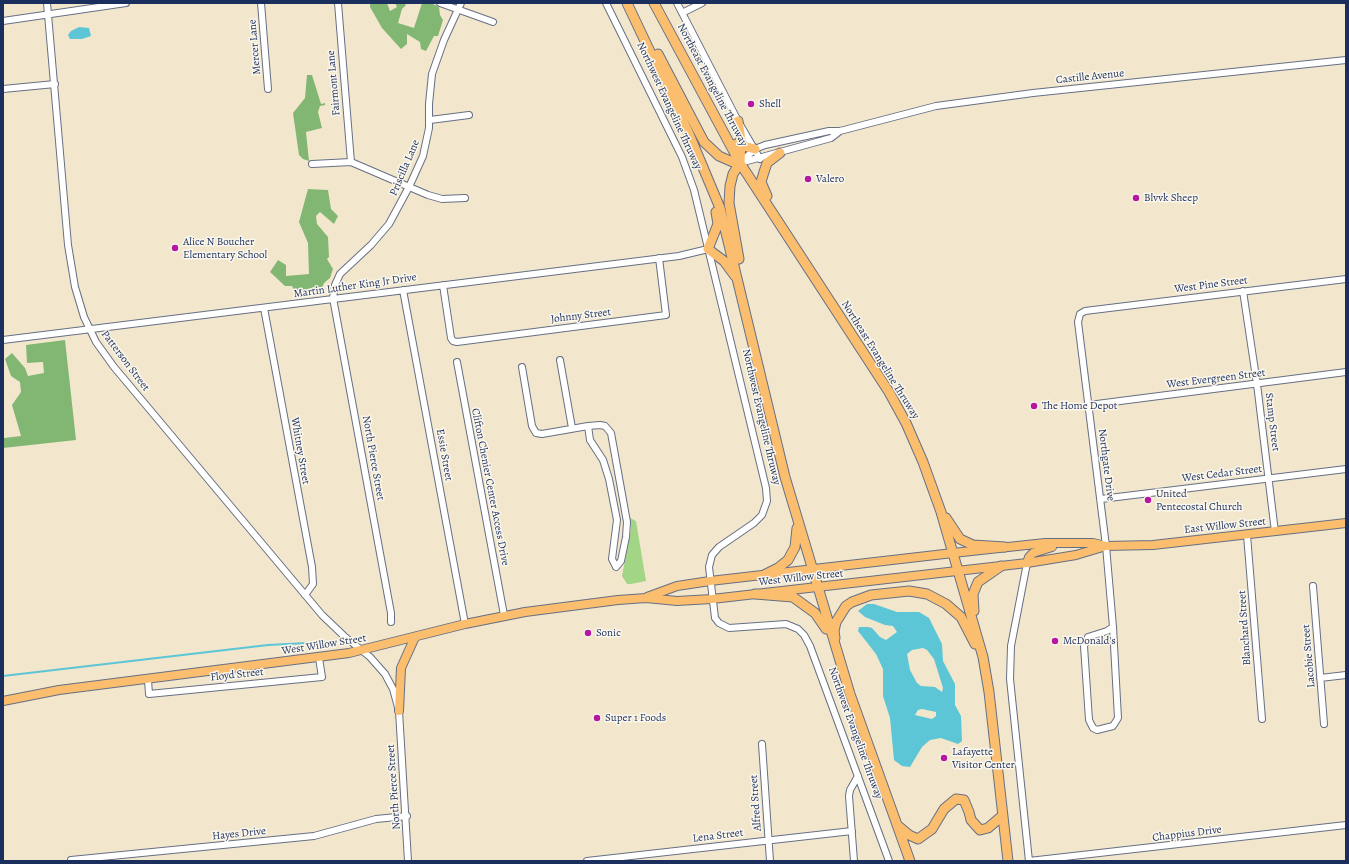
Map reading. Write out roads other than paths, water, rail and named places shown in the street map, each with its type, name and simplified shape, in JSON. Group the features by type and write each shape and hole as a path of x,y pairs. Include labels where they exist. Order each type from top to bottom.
{"highway":[{"name":"Northwest Evangeline Thruway","path":"627,3 643,34 704,167 712,193 720,208 738,278 777,449 797,520 838,658 910,861"},
{"name":"Northeast Evangeline Thruway","path":"654,3 740,163 889,392 919,451 938,502 983,657 989,692 1008,861"},
{"path":"643,34 657,52 704,142 719,156 735,163 740,163"},
{"path":"738,121 741,145 740,163 733,174 730,186 730,203 751,337"},
{"path":"726,138 754,149"},
{"path":"773,212 761,182 767,163 780,153"},
{"path":"712,193 718,224 708,249 724,261 738,278"},
{"path":"938,502 951,528 960,539 973,545 1005,547"},
{"path":"764,575 778,568 788,560 795,547 797,520"},
{"path":"974,625 973,594 978,582 1001,566"},
{"path":"838,658 834,631 836,622 846,606 862,597 909,591 927,594 937,598 954,610 961,617 983,657"},
{"path":"755,594 793,597 815,613 832,636"},
{"path":"896,824 909,835 918,838 932,829 944,809 956,799 964,800 970,812 971,820 980,830 988,828 1002,816"}],"main road":[{"name":"East Willow Street","path":"958,571 1027,563 1076,555 1106,546 1161,544 1346,523"},
{"name":"East Willow Street","path":"953,552 1066,543 1093,543 1106,546"},
{"path":"1027,563 1033,552 1066,543"},
{"name":"West Willow Street","path":"646,598 677,586 710,581 953,552"},
{"name":"West Willow Street","path":"3,700 59,690 148,680 363,651 504,615 618,600 646,598 677,601 712,599 958,571"},
{"path":"399,711 401,668 415,637"}],"street":[{"name":"Patterson Street","path":"47,3 70,260 76,292 89,329 114,367 305,595 331,625 363,651"},
{"path":"3,21 126,3"},
{"name":"Mercer Lane","path":"261,3 268,89"},
{"name":"Fairmont Lane","path":"338,3 351,162"},
{"path":"440,3 492,22"},
{"name":"Priscilla Lane","path":"333,298 335,285 340,274 385,230 410,187 425,149 430,120 429,104 432,74 444,40 461,3"},
{"name":"Northwest Evangeline Thruway","path":"606,3 688,172 694,190 767,492 765,508 759,518 719,547 712,555 709,567 715,618 723,625 736,628 786,624 798,630 804,636 810,646 889,861"},
{"name":"Northeast Evangeline Thruway","path":"677,3 738,121 760,159"},
{"path":"682,13 702,3"},
{"name":"Castille Avenue","path":"754,149 799,137 829,131 840,131 936,106 1033,93 1346,60"},
{"path":"3,89 55,84"},
{"path":"430,120 469,115"},
{"name":"Castille Avenue","path":"740,163 760,159 831,138 840,131"},
{"path":"740,163 754,149"},
{"path":"312,164 351,162 442,199 465,198"},
{"name":"Martin Luther King Jr Drive","path":"3,340 659,258 708,249"},
{"name":"Johnny Street","path":"443,285 452,340 457,342 478,340 666,315 659,258"},
{"name":"West Pine Street","path":"1080,314 1085,311 1346,279"},
{"name":"Essie Street","path":"403,290 465,624"},
{"name":"Stamp Street","path":"1243,291 1270,478 1275,532"},
{"name":"North Pierce Street","path":"333,298 391,613 391,622"},
{"name":"Whitney Street","path":"264,308 312,567 313,584 305,595"},
{"name":"Northgate Drive","path":"1080,314 1078,322 1106,546 1112,627 1118,718 1113,726 1097,730 1092,728 1089,720 1084,646 1088,636 1107,631 1112,627"},
{"path":"560,360 572,428"},
{"name":"Clifton Chenier Center Access Drive","path":"457,362 504,615"},
{"path":"522,367 533,430 542,434 572,428 600,424 605,426 610,433 627,530 621,561 616,567 612,559 617,520 609,479 604,460 590,440 588,426"},
{"name":"West Evergreen Street","path":"1089,405 1346,372"},
{"name":"West Cedar Street","path":"1101,499 1346,469"},
{"path":"609,479 618,476"},
{"path":"616,529 627,530"},
{"name":"Blanchard Street","path":"1247,535 1262,719"},
{"path":"1027,563 1011,646 1010,679 1029,861"},
{"name":"Lacobie Street","path":"1313,586 1324,724"},
{"name":"North Pierce Street","path":"363,651 385,674 393,689 399,711 407,816 408,861"},
{"name":"Floyd Street","path":"148,680 149,694 322,677 319,658"},
{"path":"1320,678 1346,675"},
{"name":"Alfred Street","path":"762,744 770,861"},
{"path":"854,861 850,790 858,776"},
{"name":"Hayes Drive","path":"71,860 314,836 376,819 407,816"},
{"name":"Chappius Drive","path":"1029,861 1346,825"},
{"name":"Lena Street","path":"587,861 852,830"}],"water":[{"path":"79,27 89,28 91,36 82,39 70,39 68,35 71,31"},
{"path":"867,604 874,604 897,612 919,612 929,618 942,644 943,661 955,684 955,705 961,716 962,741 958,744 941,738 930,740 922,747 910,767 902,766 894,760 890,718 883,696 883,669 876,654 858,631 859,627 872,628 880,637 886,640 897,632 893,626 885,625 865,617 858,611","holes":["923,648 927,650 934,659 943,688 942,692 935,687 921,686 917,683 910,670 907,654 912,650","922,709 936,712 936,716 932,719 915,715 918,710"]}],"waterway":[{"path":"3,676 268,645 328,642"}],"place":[{"name":"Shell","path":"751,104"},
{"name":"Valero","path":"808,179"},
{"name":"Blvvk Sheep","path":"1136,198"},
{"name":"Alice N Boucher Elementary School","path":"175,248"},
{"name":"The Home Depot","path":"1034,406"},
{"name":"United Pentecostal Church","path":"1148,500"},
{"name":"Sonic","path":"588,633"},
{"name":"McDonald's","path":"1055,641"},
{"name":"Super 1 Foods","path":"597,718"},
{"name":"Lafayette Visitor Center","path":"944,758"}]}
